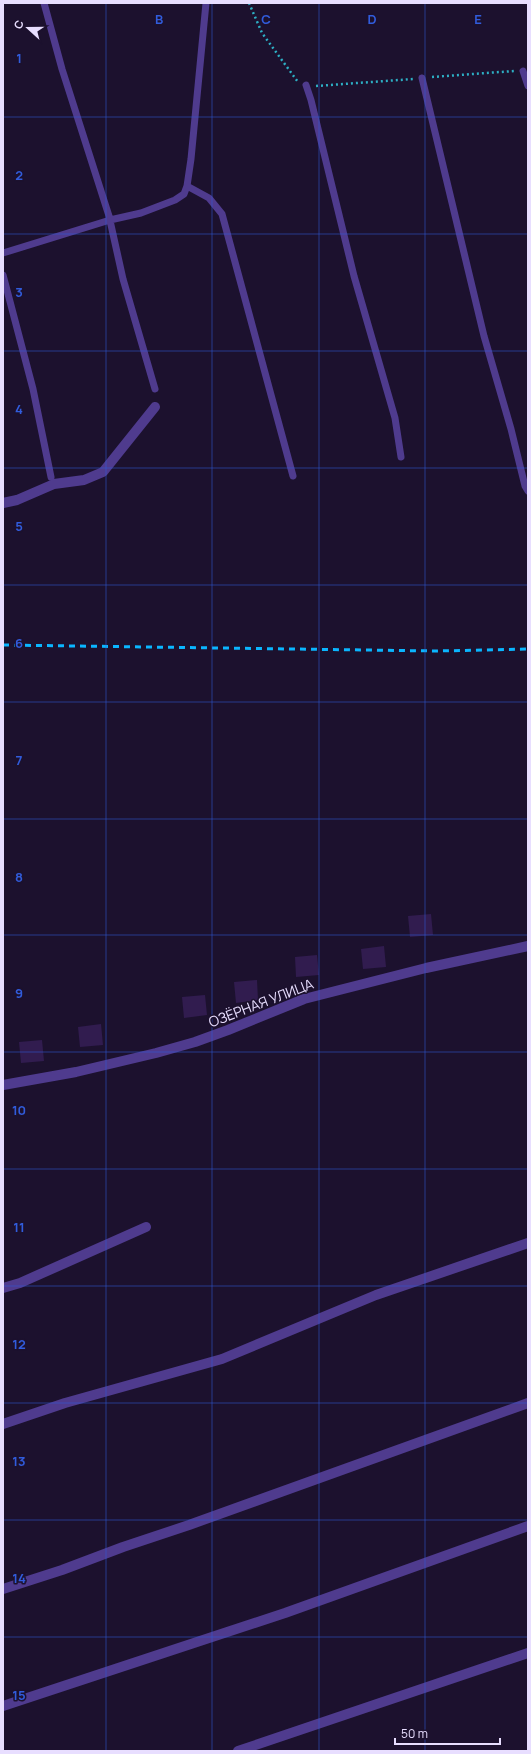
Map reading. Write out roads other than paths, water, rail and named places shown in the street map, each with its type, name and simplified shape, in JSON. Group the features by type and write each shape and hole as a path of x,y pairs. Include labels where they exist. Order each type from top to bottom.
{"street":[{"path":"3,503 17,500 54,484 84,480 103,472 155,406"},
{"name":"ОЗЁРНАЯ УЛИЦА","path":"3,1085 76,1072 156,1053 196,1042 304,999 426,968 528,946"},
{"path":"3,1288 27,1280 146,1227"},
{"path":"3,1424 65,1402 222,1360 376,1295 528,1243"},
{"path":"3,1589 62,1570 528,1403"},
{"path":"3,1706 285,1614 528,1526"},
{"path":"238,1751 528,1653"}],"lane":[{"path":"44,3 62,69 110,220 123,279 155,389"},
{"path":"3,253 110,220 141,213 175,200 184,194 187,186 206,3"},
{"path":"523,71 528,86"},
{"path":"422,78 484,336 511,429 525,486 528,491"},
{"path":"306,85 354,276 395,418 402,457"},
{"path":"187,186 208,198 222,214 293,476"},
{"path":"3,275 33,389 51,477"}],"railway":[{"path":"3,645 437,651 528,649"}]}
